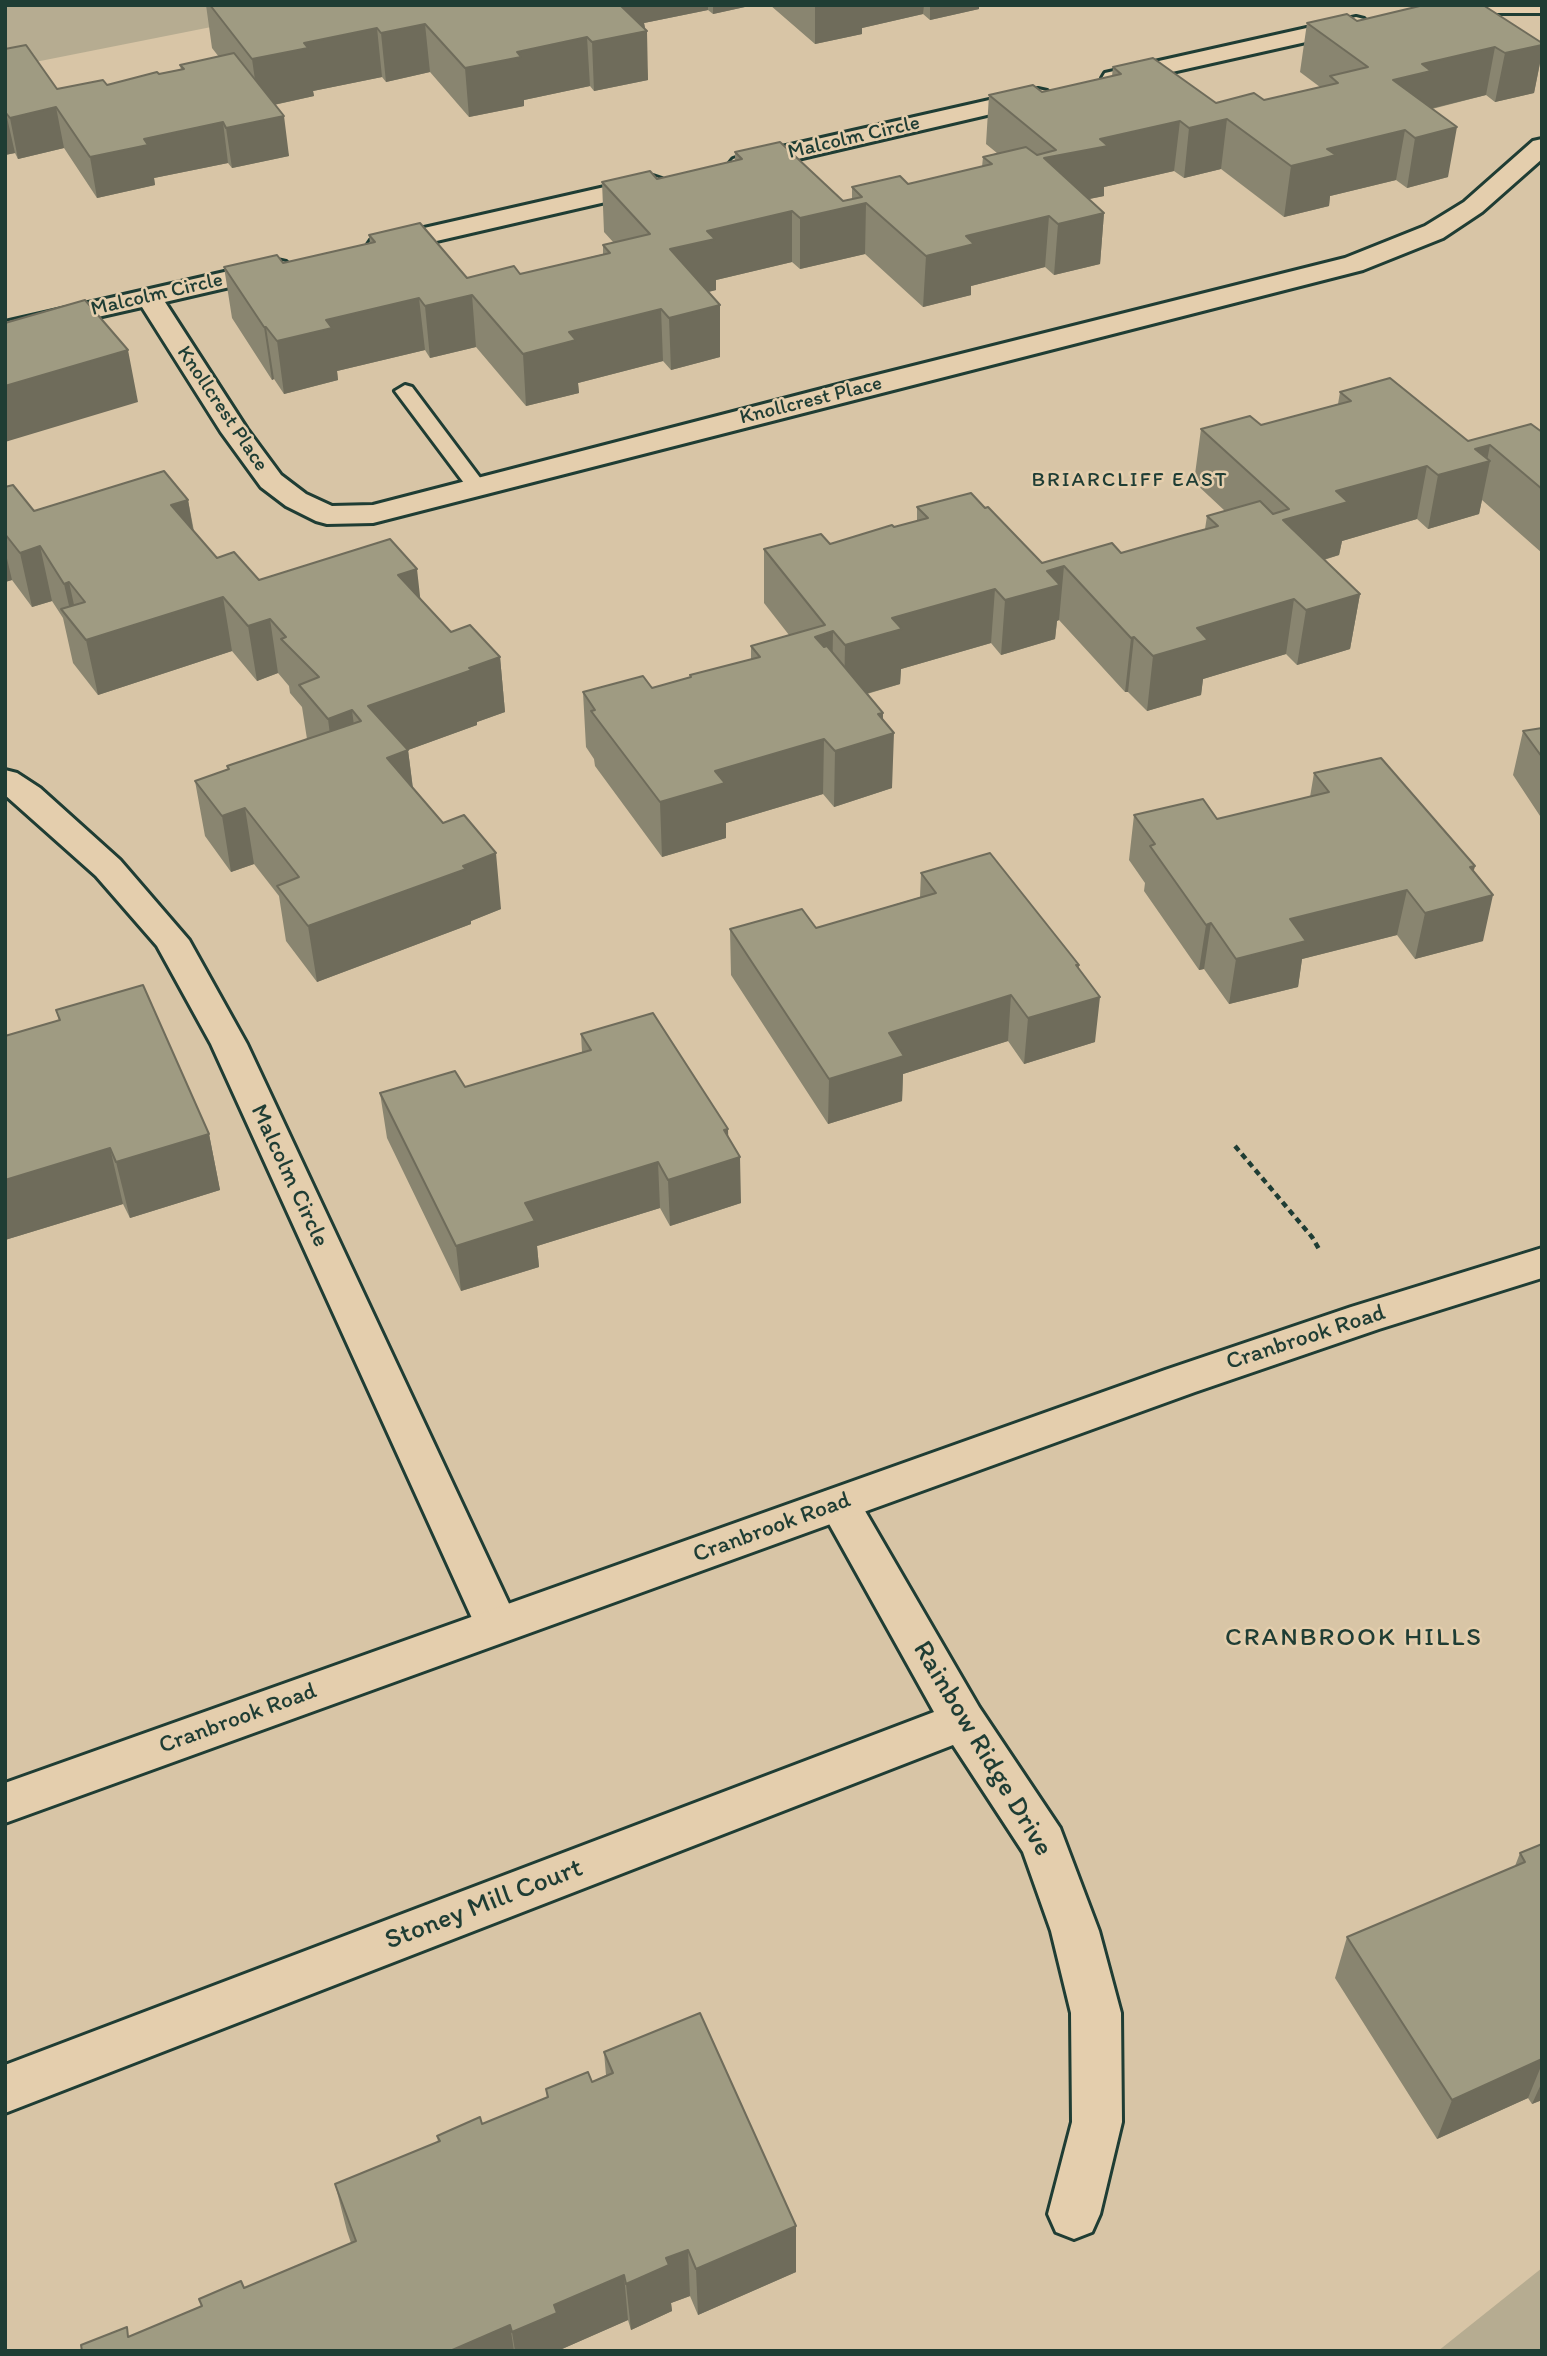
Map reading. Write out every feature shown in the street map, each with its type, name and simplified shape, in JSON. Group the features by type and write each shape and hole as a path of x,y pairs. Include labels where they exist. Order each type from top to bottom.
{"street":[{"path":"1410,14 1476,6 1542,6"},
{"path":"1090,84 1384,18"},
{"name":"Malcolm Circle","path":"715,170 1063,90"},
{"name":"Knollcrest Place","path":"149,297 234,432 271,481 296,500 327,515 373,513 1354,264 1434,232 1473,206 1542,146"},
{"path":"351,252 675,179"},
{"name":"Malcolm Circle","path":"5,330 297,264"},
{"name":"Malcolm Circle","path":"5,780 28,795 108,868 171,940 229,1044 497,1625"},
{"name":"Cranbrook Road","path":"5,1802 1180,1381 1365,1318 1541,1264"},
{"name":"Rainbow Ridge Drive","path":"839,1504 963,1721 1043,1843 1075,1931 1096,2013 1097,2122 1074,2214"},
{"name":"Stoney Mill Court","path":"5,2088 963,1721"}],"lane":[{"path":"405,391 477,487"}],"path":[{"path":"1235,1146 1312,1237 1319,1249"}],"shaded area":[{"path":"5,5 322,5 5,68"},
{"path":"1542,2268 1542,2351 1438,2351"}],"building":[{"path":"210,5 620,5 647,31 592,42 587,37 517,52 521,57 465,68 425,24 381,33 377,28 304,43 308,48 252,59"},
{"path":"1424,5 1483,5 1542,43 1505,53 1495,47 1422,64 1431,71 1393,80 1457,127 1415,138 1405,130 1327,149 1336,155 1291,166 1227,119 1189,128 1180,121 1100,139 1108,146 1044,158 1104,213 1058,224 1049,216 966,236 974,244 926,256 866,203 800,218 792,211 707,231 715,239 670,249 720,305 669,318 661,309 569,332 576,340 523,354 472,295 425,306 419,298 326,320 332,328 277,341 264,327 224,267 277,255 283,263 375,242 369,235 420,223 467,278 514,266 520,274 610,253 603,245 650,234 602,182 650,171 657,179 742,159 735,152 780,142 843,201 862,197 852,187 900,176 908,184 992,164 983,157 1026,147 1037,155 1056,150 989,95 1033,85 1042,92 1121,74 1113,67 1153,58 1216,103 1254,93 1264,100 1338,83 1330,76 1368,67 1307,23 1347,14 1357,21"},
{"path":"26,45 57,89 103,80 107,85 157,72 159,74 184,69 180,65 234,53 284,116 226,128 223,122 144,139 148,145 90,157 56,107 10,118 5,113 5,49"},
{"path":"85,300 128,350 5,386 5,323"},
{"path":"1390,378 1468,441 1531,424 1542,432 1542,489 1490,445 1475,449 1490,461 1438,475 1427,466 1336,491 1348,502 1283,520 1360,594 1306,610 1294,599 1197,628 1208,640 1153,656 1134,637 1131,638 1064,566 1047,571 1060,585 1005,600 995,589 892,618 902,629 845,645 833,631 815,637 824,647 827,646 883,713 878,714 894,733 835,751 824,739 715,771 725,783 660,802 591,711 595,710 583,692 643,676 652,688 760,657 751,646 825,625 764,549 821,534 830,544 892,525 894,527 928,518 917,507 971,493 1042,563 1112,543 1121,553 1218,526 1207,516 1260,501 1273,514 1289,509 1201,429 1250,416 1261,425 1351,401 1340,392"},
{"path":"164,471 188,500 171,505 217,558 234,552 259,580 390,539 417,569 398,575 451,632 470,625 500,657 469,668 472,670 368,706 408,750 387,758 443,823 464,815 496,853 463,866 466,869 308,926 277,886 299,877 245,808 222,816 195,781 229,769 227,766 361,721 352,710 328,719 299,685 319,677 281,639 286,637 270,619 248,626 223,597 86,640 61,609 85,602 69,582 64,584 40,546 20,553 5,534 5,487 13,485 34,511"},
{"path":"1542,728 1542,757 1523,731"},
{"path":"1381,758 1475,866 1470,867 1493,895 1425,913 1407,890 1290,919 1306,941 1236,959 1211,923 1206,925 1150,846 1155,844 1134,815 1203,799 1217,819 1329,792 1314,773"},
{"path":"990,853 1079,965 1076,965 1100,997 1028,1018 1011,995 889,1033 904,1056 829,1079 730,929 802,909 816,928 936,893 921,873"},
{"path":"143,985 209,1134 116,1162 110,1148 5,1180 5,1036 60,1020 56,1010"},
{"path":"653,1013 728,1129 724,1130 740,1157 668,1180 658,1162 525,1203 535,1221 456,1246 380,1093 455,1071 465,1087 591,1050 581,1034"},
{"path":"1542,1844 1542,2059 1452,2100 1347,1937 1525,1862 1520,1853"},
{"path":"700,2013 796,2226 696,2269 688,2250 666,2258 669,2265 626,2284 624,2275 554,2305 557,2313 512,2332 510,2325 450,2351 82,2351 81,2345 127,2327 128,2337 202,2306 199,2299 241,2281 244,2288 356,2241 335,2184 440,2141 437,2136 480,2117 482,2124 548,2097 546,2089 588,2072 592,2082 613,2073 604,2052"}],"district":[{"name":"BRIARCLIFF EAST","path":"1130,481"},
{"name":"CRANBROOK HILLS","path":"1354,1638"}]}
